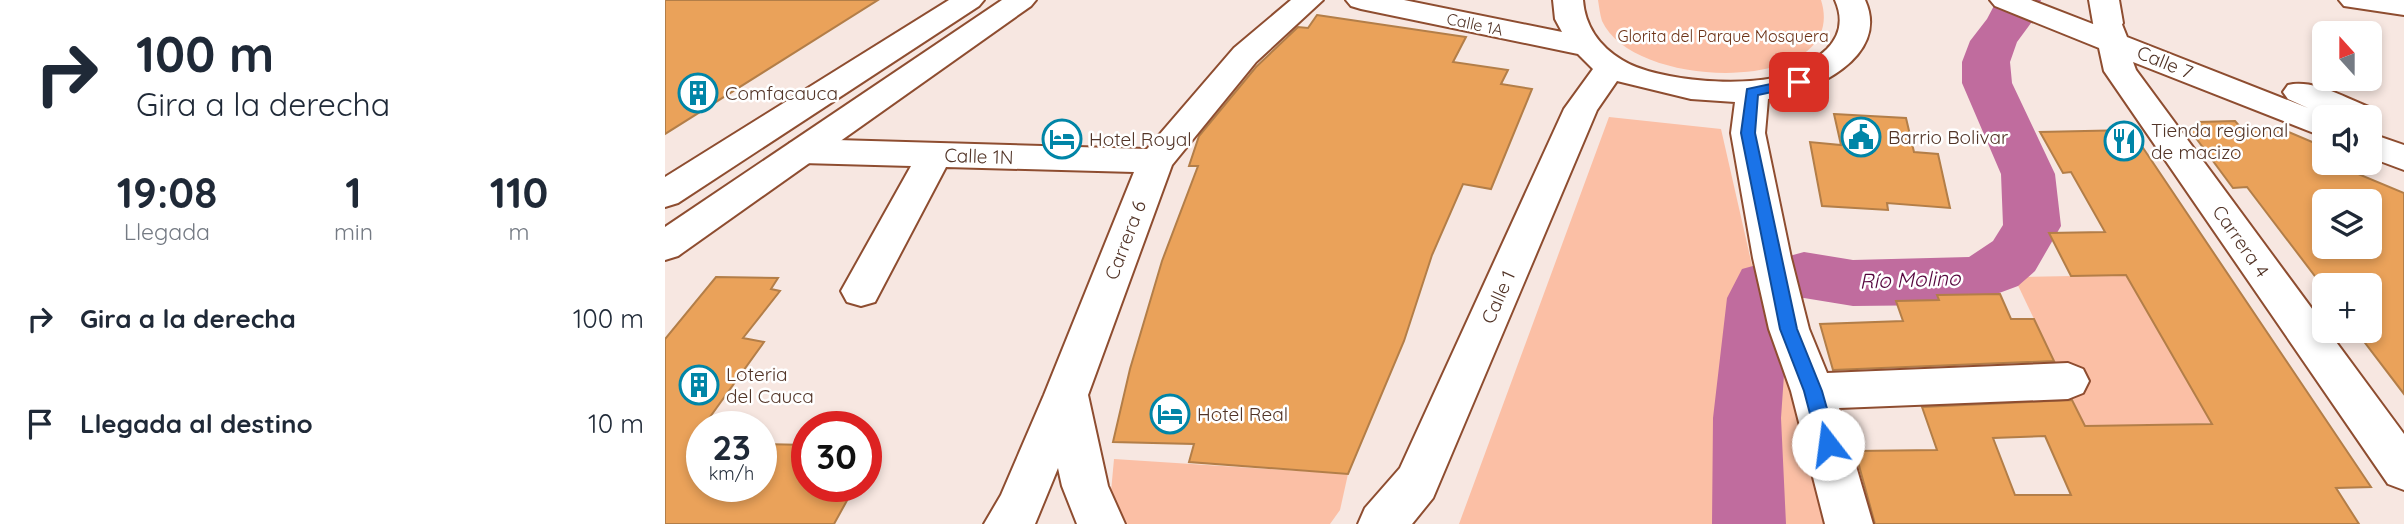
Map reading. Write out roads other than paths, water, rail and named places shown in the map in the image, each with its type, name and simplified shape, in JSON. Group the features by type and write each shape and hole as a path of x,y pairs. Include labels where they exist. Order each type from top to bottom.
{"street":[{"path":"665,194 969,0"},
{"path":"665,246 1021,0"},
{"name":"Carrera 6","path":"1008,524 1018,509 1066,395 1156,160 1245,55 1308,0"},
{"name":"Calle 1A","path":"1361,0 1600,57 1663,85 1707,92 1752,92 1799,82 1835,63 1854,38 1855,10 1850,0"},
{"name":"Calle 1A","path":"1471,0 1569,11"},
{"name":"Calle 7","path":"2005,0 2102,23 2312,120"},
{"name":"Calle 7","path":"2044,0 2329,105"},
{"path":"2354,0 2404,6"},
{"path":"1569,11 1600,57"},
{"name":"Carrera 4","path":"2102,23 2120,71 2404,470"},
{"name":"Calle 1","path":"1382,524 1417,483 1581,109 1600,57"},
{"path":"1752,92 1748,133 1772,258 1789,329 1813,391 1849,524"},
{"path":"1581,109 1624,98 1677,99 1718,111 1748,133"},
{"path":"2382,125 2404,134"},
{"path":"2382,149 2404,158"},
{"name":"Calle 1N","path":"802,151 1156,160"},
{"path":"861,291 935,154"},
{"path":"1813,391 2068,381"},
{"path":"1066,395 1085,486 1101,524"}],"waterway":[{"name":"Río Molino","path":"1749,524 1747,418 1758,298 1763,285 1804,275 1853,283 1975,279 1997,270 2014,256 2032,226 2028,174 1987,83 1986,62 1994,41 2008,23 2019,0"}],"place":[{"name":"Comfacauca","path":"698,93"},
{"name":"Barrio Bolivar","path":"1861,137"},
{"name":"Hotel Royal","path":"1062,139"},
{"name":"Tienda regional de macizo","path":"2124,141"},
{"name":"Loteria del Cauca","path":"699,385"},
{"name":"Hotel Real","path":"1170,414"}],"park label":[{"name":"Glorita del Parque Mosquera","path":"1723,36"}]}
